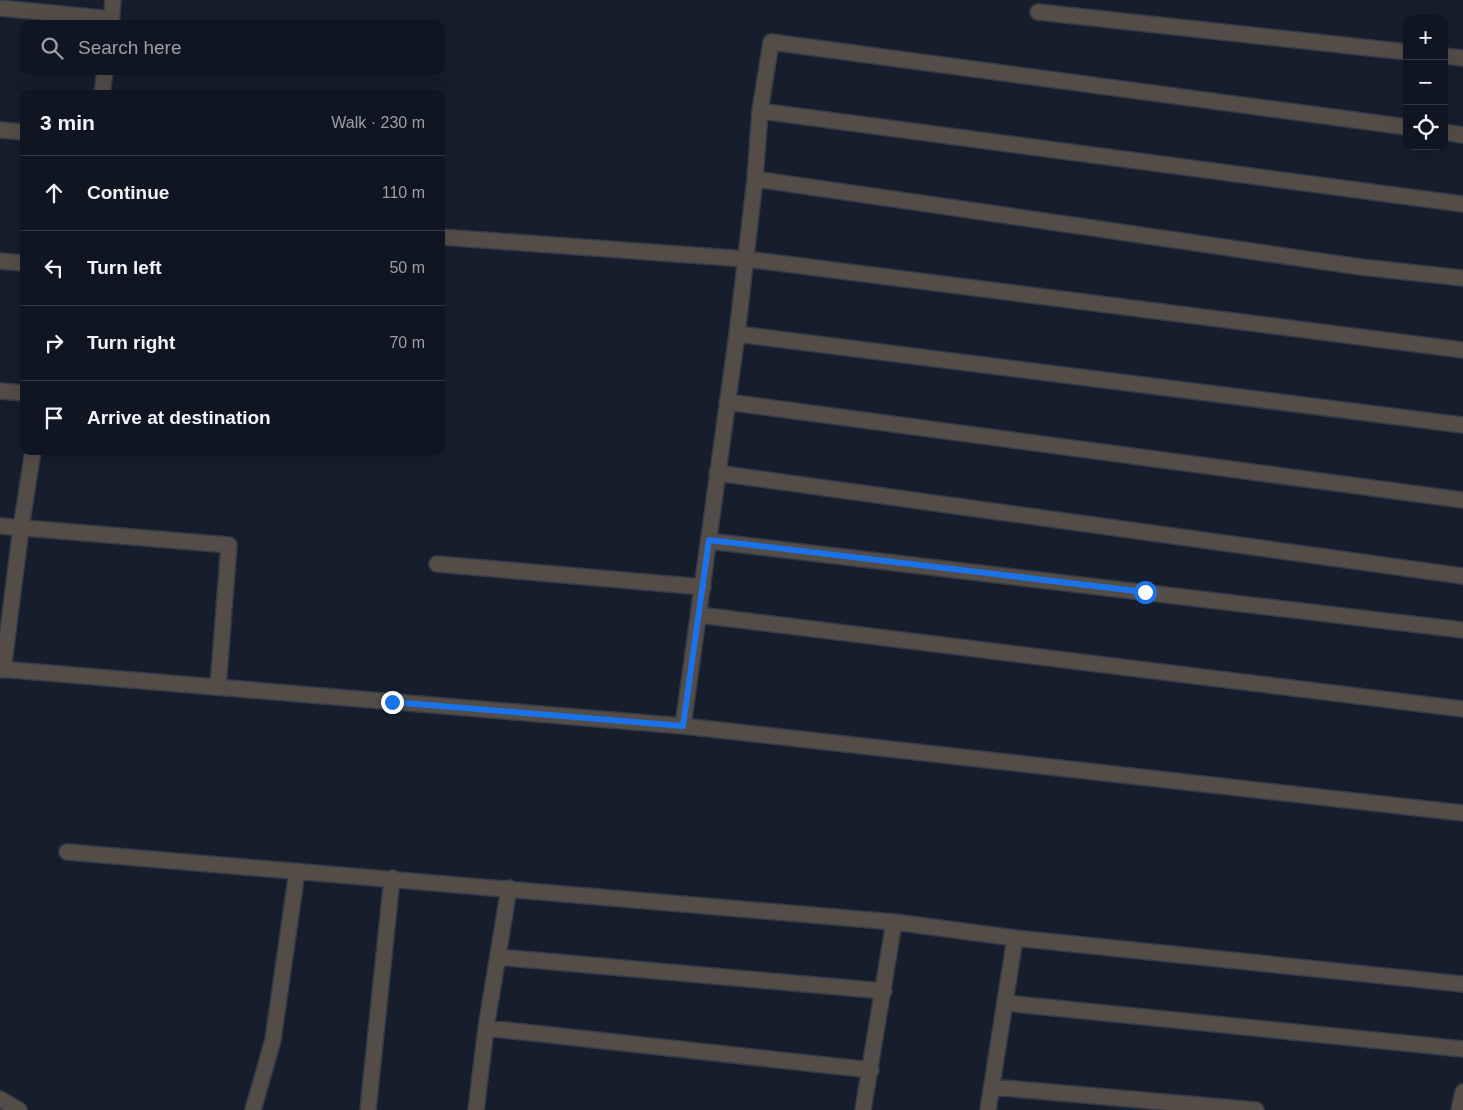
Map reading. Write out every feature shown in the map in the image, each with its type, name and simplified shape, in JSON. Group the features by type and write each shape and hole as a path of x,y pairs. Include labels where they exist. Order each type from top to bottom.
{"street":[{"path":"111,20 113,0"},
{"path":"0,8 102,20"},
{"path":"1038,12 1403,52"},
{"path":"683,726 746,260 760,111 771,42 1403,126"},
{"path":"1448,56 1463,58"},
{"path":"103,90 104,75"},
{"path":"760,111 1463,204"},
{"path":"0,130 20,132"},
{"path":"1448,132 1463,134"},
{"path":"755,179 1361,267 1463,278"},
{"path":"445,237 746,260 1463,350"},
{"path":"0,261 20,263"},
{"path":"736,334 1463,425"},
{"path":"0,391 20,393"},
{"path":"726,402 1463,500"},
{"path":"32,455 20,528 2,670 683,726 1463,813"},
{"path":"717,473 1463,576"},
{"path":"0,526 228,544 218,687"},
{"path":"709,540 1463,630"},
{"path":"437,564 702,587"},
{"path":"699,615 1463,709"},
{"path":"67,852 392,878 894,922 1015,938 1463,984"},
{"path":"253,1110 273,1040 297,871"},
{"path":"368,1110 392,878"},
{"path":"476,1110 486,1028 509,888"},
{"path":"863,1110 894,922"},
{"path":"988,1110 1015,938"},
{"path":"498,957 884,991"},
{"path":"1005,1003 1463,1048"},
{"path":"486,1028 871,1070"},
{"path":"992,1086 1256,1110"},
{"path":"1459,1110 1463,1092"},
{"path":"0,1099 19,1110"}],"route":[{"path":"392,702 683,726 709,540 1145,592"}]}
